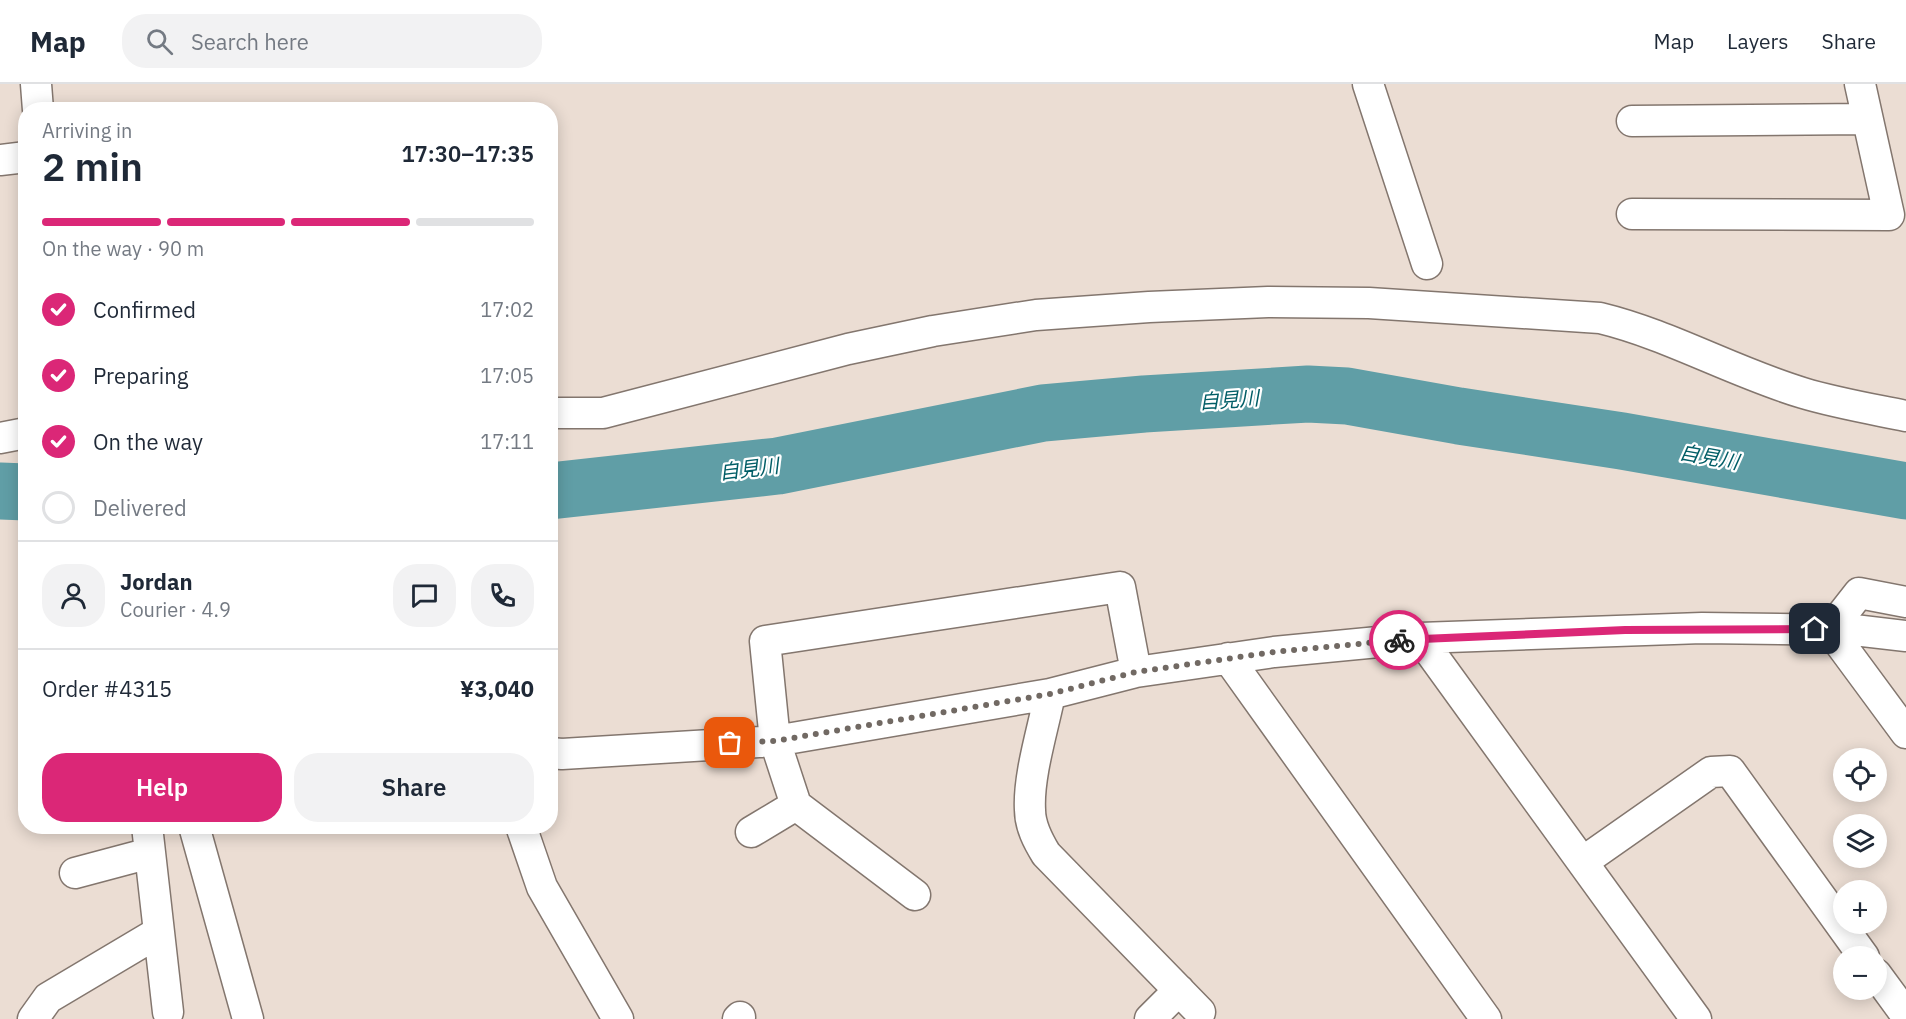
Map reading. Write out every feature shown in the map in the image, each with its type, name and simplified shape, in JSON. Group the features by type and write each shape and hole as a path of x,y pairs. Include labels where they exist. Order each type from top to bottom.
{"street":[{"path":"36,84 37,102"},
{"path":"1368,84 1427,264"},
{"path":"1632,214 1889,215 1860,84"},
{"path":"1632,121 1867,120"},
{"path":"0,160 18,158"},
{"path":"558,414 603,412 848,349 944,329 1036,315 1268,302 1369,303 1599,318 1632,326 1710,359 1803,393 1906,416"},
{"path":"0,438 18,435"},
{"path":"915,895 796,805 775,741 765,641 1120,587 1136,672"},
{"path":"1830,630 1859,593 1906,602"},
{"path":"558,754 775,741 1050,694 1136,672 1228,658 1420,638 1691,628 1830,630 1906,636"},
{"path":"1830,630 1906,733"},
{"path":"1420,638 1584,861 1696,1019"},
{"path":"1228,658 1486,1019"},
{"path":"1050,694 1030,787 1030,812 1036,836 1046,854 1200,1012"},
{"path":"1584,861 1711,772 1730,771 1856,946"},
{"path":"751,832 796,805"},
{"path":"196,834 248,1019"},
{"path":"523,834 542,887 618,1019"},
{"path":"75,873 149,840 168,1012"},
{"path":"33,1019 48,998 159,932"},
{"path":"1887,989 1906,1015"},
{"path":"1150,1019 1179,990"}],"waterway":[{"name":"自見川","path":"558,490 778,466 1043,413 1308,394 1347,396 1906,491"},
{"name":"自見川","path":"0,491 18,492"}],"way so far":[{"path":"730,743 775,741 1050,694 1136,672 1274,652 1399,640"}],"route":[{"path":"1399,640 1625,630 1815,629"}]}
